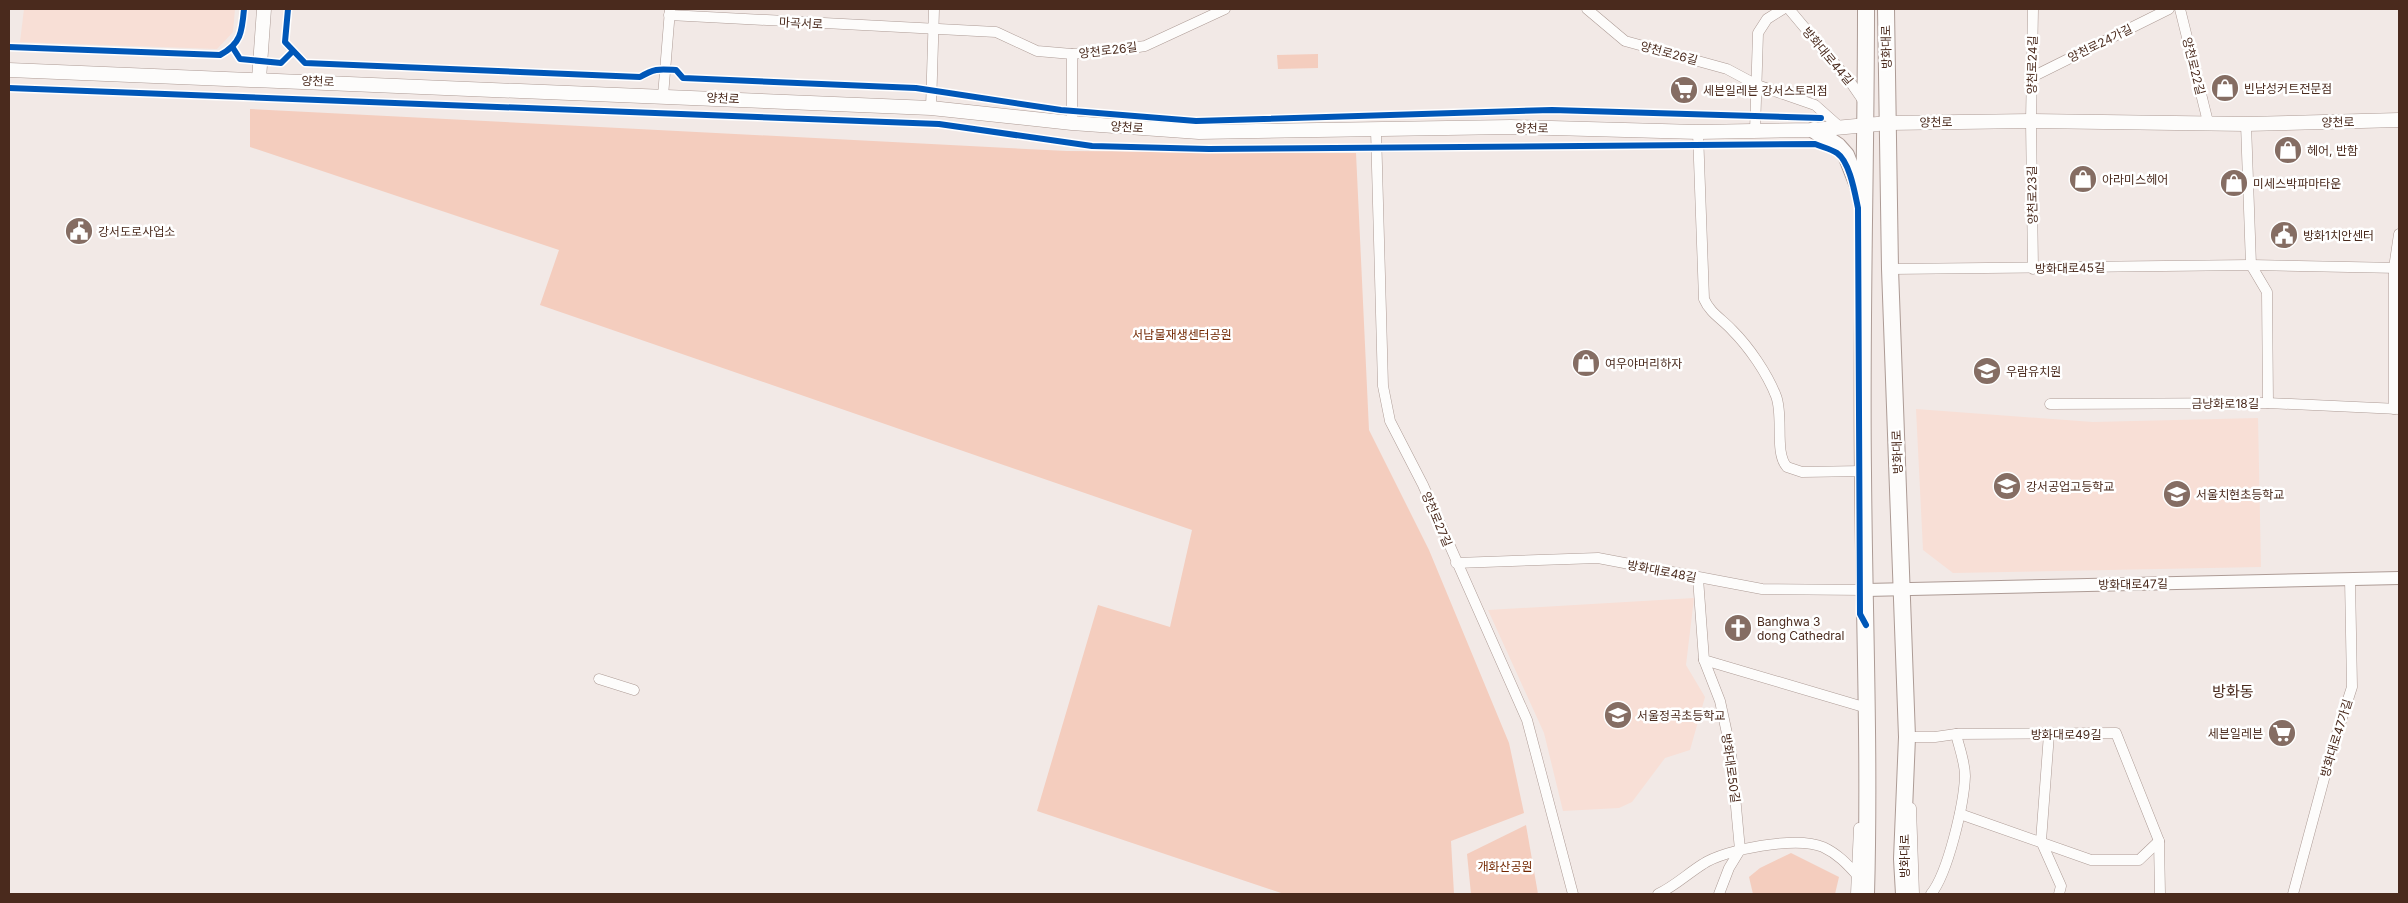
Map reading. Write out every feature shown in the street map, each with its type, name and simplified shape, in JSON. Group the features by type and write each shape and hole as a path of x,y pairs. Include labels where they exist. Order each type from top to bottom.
{"main road":[{"path":"259,79 264,9"},
{"name":"방화대로","path":"1866,9 1863,472 1866,590 1866,764 1869,798 1866,894"},
{"name":"방화대로","path":"1886,9 1890,270 1907,759 1902,859 1904,894"},
{"name":"양천로","path":"9,70 931,108 1072,123 1199,132 1511,127 1698,132 1814,130 1888,123 2031,121 2246,124 2399,120"},
{"path":"1814,130 1846,155 1866,205"}],"street":[{"path":"931,108 934,9"},
{"name":"양천로26길","path":"1072,54 1145,46 1225,9"},
{"name":"양천로26길","path":"1588,9 1625,41 1727,69 1757,86 1815,105 1841,128"},
{"path":"1756,131 1758,34 1767,19 1783,9"},
{"name":"방화대로44길","path":"1789,9 1851,83 1866,104"},
{"name":"양천로24길","path":"2031,121 2033,9"},
{"name":"양천로24가길","path":"2032,77 2169,9"},
{"name":"양천로22길","path":"2180,9 2208,122"},
{"name":"마곡서로","path":"663,96 669,12 933,30 996,32 1037,51 1072,54"},
{"path":"1072,54 1072,123"},
{"name":"양천로23길","path":"2031,121 2034,269"},
{"path":"2246,124 2251,265 2267,292 2268,403"},
{"name":"양천로27길","path":"1376,130 1383,386 1390,421 1423,485 1527,720 1573,894"},
{"path":"1698,132 1704,299 1708,308 1743,342 1773,389 1779,404 1782,456 1787,467 1802,472 1863,472"},
{"path":"2396,409 2399,234"},
{"name":"방화대로45길","path":"1890,270 2251,265 2397,268"},
{"name":"금낭화로18길","path":"2050,404 2268,403 2396,409"},
{"name":"방화대로48길","path":"1456,563 1598,558 1762,589 1866,590"},
{"name":"방화대로50길","path":"1698,578 1704,660 1720,701 1731,752 1740,850"},
{"name":"방화대로47길","path":"1866,590 2399,578"},
{"name":"방화대로47가길","path":"2293,894 2332,749 2352,687 2350,579"},
{"path":"1704,660 1867,708"},
{"path":"600,679 634,690"},
{"path":"1931,894 1950,853 1960,814 1965,774 1956,734"},
{"name":"방화대로49길","path":"1906,737 1935,737 1956,734 2116,734 2159,841 2160,894"},
{"path":"2049,734 2041,841 2061,886 2059,894"},
{"path":"1907,759 1911,803 1914,894"},
{"path":"1856,894 1860,797 1866,764"},
{"path":"1960,814 2041,841 2090,860 2139,860 2159,841"},
{"path":"1658,894 1671,888 1716,856 1786,842 1821,846 1843,859 1858,876"},
{"path":"1718,894 1729,868 1740,850"}],"shaded area":[{"path":"24,9 235,9 233,32 217,49 20,42"},
{"path":"1916,409 2093,422 2258,418 2261,567 1953,573 1923,550"},
{"name":"서울정곡초등학교","path":"1694,598 1686,665 1705,697 1690,750 1665,758 1632,802 1619,808 1563,811 1544,733 1488,610"}],"green space":[{"path":"1318,54 1318,68 1278,69 1277,55"},
{"name":"서남물재생센터공원","path":"250,109 1067,151 1356,153 1369,430 1429,550 1509,743 1524,813 1451,841 1454,894 1284,894 1037,811 1098,605 1170,627 1192,530 540,305 559,250 250,147"},
{"name":"개화산공원","path":"1526,825 1538,894 1471,894 1467,854"},
{"path":"1791,853 1839,877 1835,894 1753,894 1749,877 1760,868"}],"cycle path":[{"path":"9,47 220,55 236,42 241,31 244,9"},
{"path":"288,9 285,42 305,63 640,77 650,72 665,69 676,70 683,78 916,88 1061,110 1196,121 1552,110 1821,118"},
{"path":"233,48 240,59 281,63 292,52"},
{"path":"9,88 939,124 1092,146 1209,149 1815,144 1842,157 1849,171 1858,208 1860,614 1866,625"}],"place":[{"name":"빈남성커트전문점","path":"2225,88"},
{"name":"세븐일레븐 강서스토리점","path":"1684,90"},
{"name":"헤어, 반함","path":"2288,150"},
{"name":"아라미스헤어","path":"2083,179"},
{"name":"미세스박파마타운","path":"2234,183"},
{"name":"강서도로사업소","path":"79,231"},
{"name":"방화1치안센터","path":"2284,235"},
{"name":"여우야머리하자","path":"1586,363"},
{"name":"우람유치원","path":"1987,371"},
{"name":"강서공업고등학교","path":"2007,486"},
{"name":"서울치현초등학교","path":"2177,494"},
{"name":"Banghwa 3 dong Cathedral","path":"1738,628"},
{"name":"서울정곡초등학교","path":"1618,715"},
{"name":"세븐일레븐","path":"2282,733"}],"district":[{"name":"방화동","path":"2233,691"}]}
